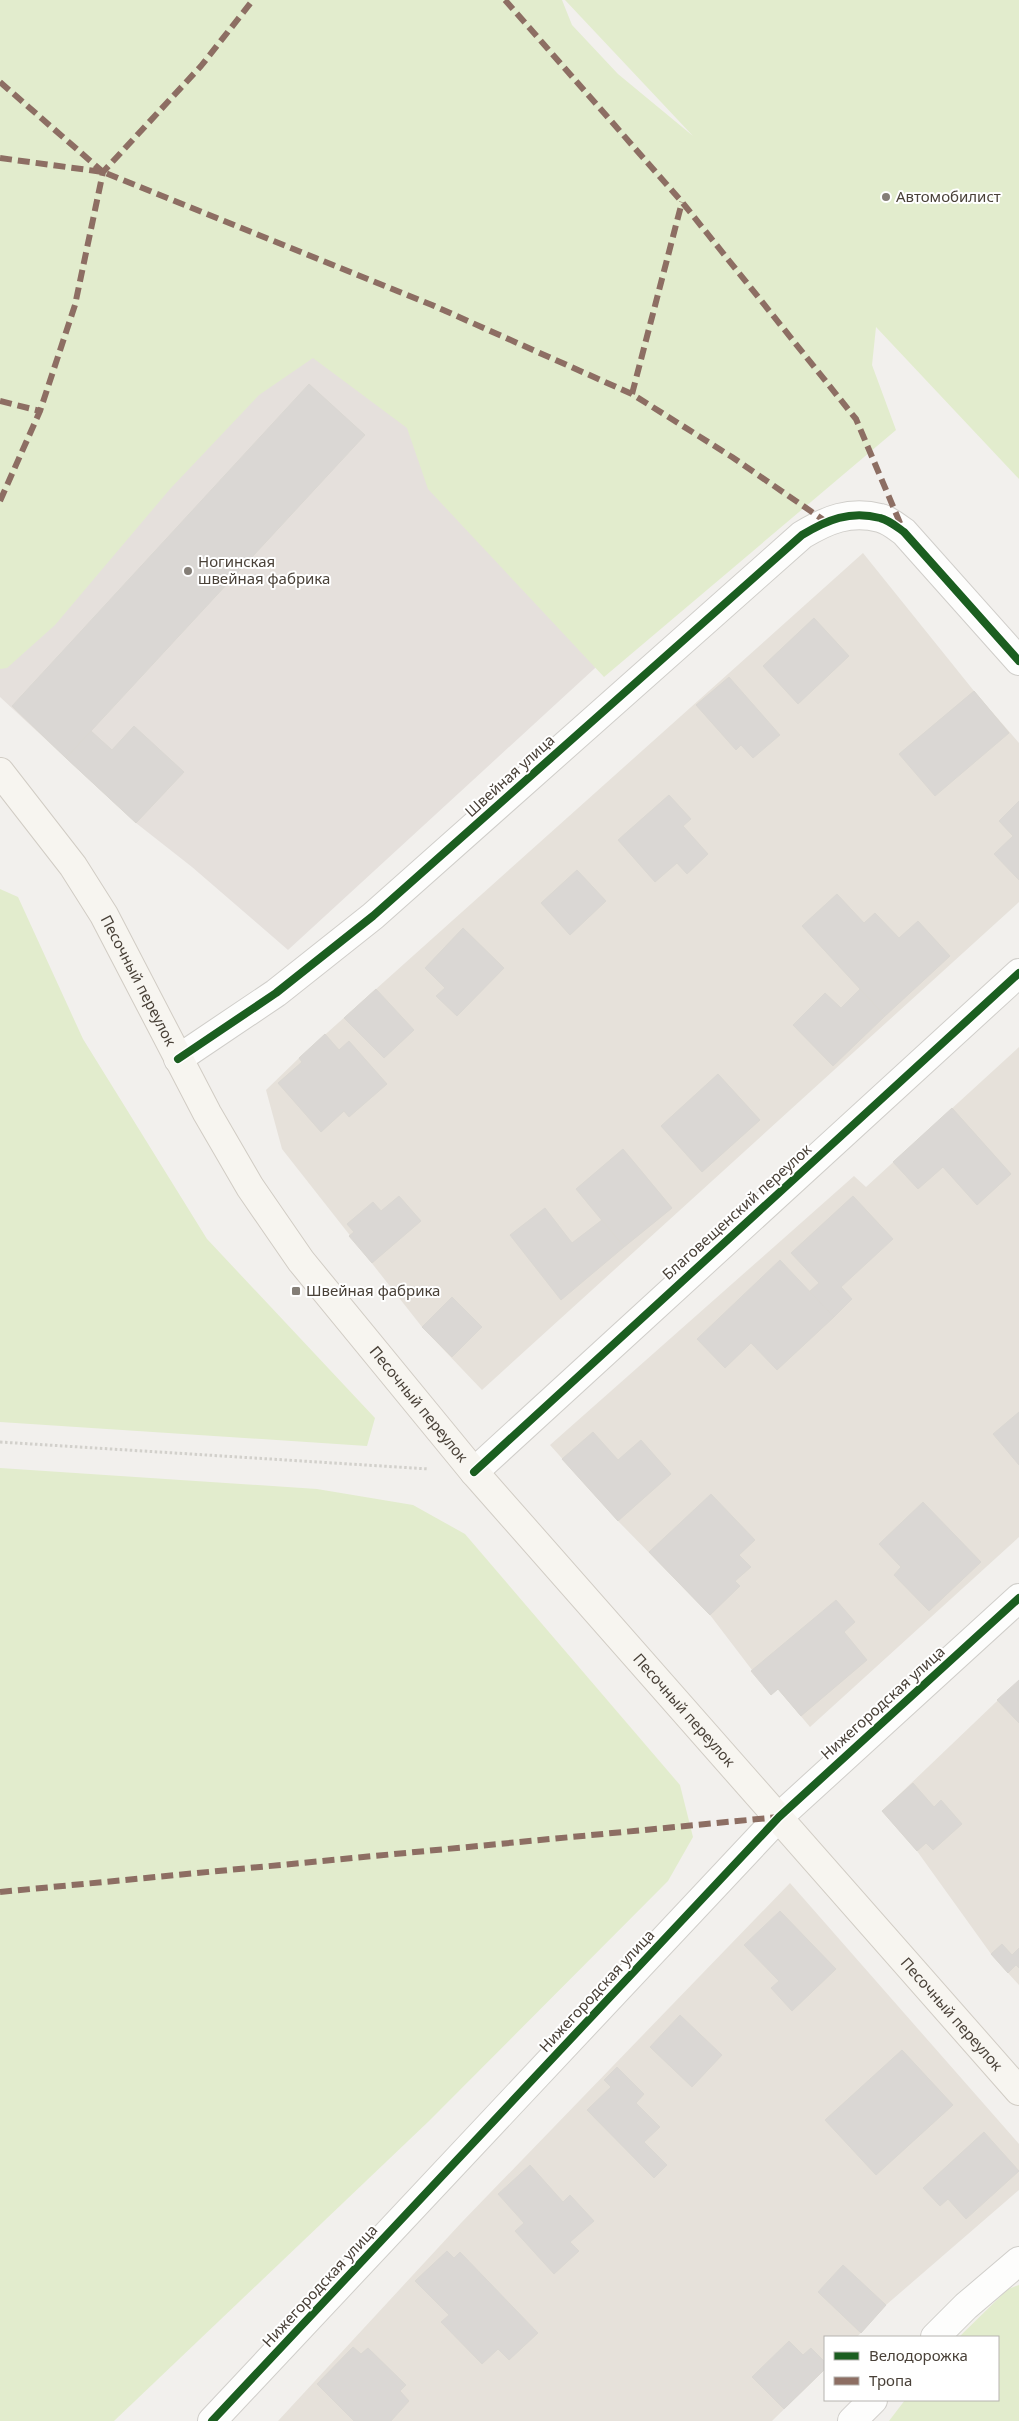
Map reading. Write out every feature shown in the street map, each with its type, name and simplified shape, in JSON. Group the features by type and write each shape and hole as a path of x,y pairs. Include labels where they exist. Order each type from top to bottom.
{"main road":[{"name":"Песочный переулок","path":"0,772 73,866 104,915 178,1059 250,1187 301,1261 474,1472 1019,2091"}],"street":[{"name":"Швейная улица","path":"178,1059 276,993 373,916 802,535 825,521 856,514 882,518 904,532 1019,661"},
{"name":"Благовещенский переулок","path":"474,1472 1019,973"},
{"name":"Нижегородская улица","path":"212,2421 779,1817 1019,1598"},
{"path":"936,2336 966,2306 1019,2261"},
{"path":"852,2421 872,2401"}],"path":[{"path":"0,1442 474,1472"}],"shaded area":[{"path":"303,307 631,635 288,950 192,867 136,823 0,697 0,610"},
{"path":"863,553 974,691 1019,743 1019,902 482,1390 422,1327 282,1149 266,1090 299,1058"},
{"path":"1019,1047 1019,1537 810,1727 778,1689 771,1695 710,1615 618,1521 550,1445 854,1176 866,1187"},
{"path":"1019,1680 1019,1985 991,1954 917,1851 882,1811"},
{"path":"790,1883 1019,2144 1019,2190 886,2305 858,2336 824,2336 824,2370 772,2421 278,2421 461,2223"}],"green space":[{"path":"0,0 562,0 572,25 618,74 693,136 565,0 1019,0 1019,479 876,327 872,365 896,430 604,677 428,489 407,428 313,358 259,395 170,489 55,625 7,668 0,669"},
{"path":"0,889 18,897 83,1039 207,1239 375,1418 367,1446 0,1422"},
{"path":"0,1468 317,1489 413,1505 465,1534 680,1785 693,1837 668,1881 429,2121 114,2421 0,2421"},
{"path":"1019,2285 1019,2421 889,2421 904,2401 999,2401 999,2336 960,2336 1008,2289"}],"building":[{"name":"Ногинская швейная фабрика","path":"309,384 365,435 66,758 12,706"},
{"path":"814,618 849,656 798,704 763,666"},
{"path":"729,677 780,735 753,758 741,745 736,750 696,705"},
{"path":"974,691 1009,733 935,796 899,754"},
{"path":"134,726 184,772 136,823 66,758 91,731 112,750"},
{"path":"669,795 691,819 683,826 708,854 687,874 677,863 655,882 618,840"},
{"path":"1019,801 1019,880 994,854 1013,836 999,821"},
{"path":"577,870 606,901 570,935 541,903"},
{"path":"837,894 864,923 875,913 899,938 918,921 950,956 885,1016 802,926"},
{"path":"463,928 504,968 457,1016 436,996 445,988 425,968"},
{"path":"376,989 414,1030 384,1058 344,1018"},
{"path":"860,989 885,1016 833,1066 793,1025 825,993 841,1008"},
{"path":"325,1034 339,1050 349,1041 387,1084 349,1117 344,1111 321,1132 278,1083 302,1062 299,1058"},
{"path":"718,1074 760,1120 702,1172 661,1126"},
{"path":"952,1108 1011,1174 977,1205 943,1167 918,1189 893,1162"},
{"path":"623,1149 672,1208 624,1247 576,1189"},
{"path":"399,1196 421,1221 372,1263 349,1236 354,1232 347,1224 373,1202 381,1211"},
{"path":"853,1196 893,1239 841,1287 852,1299 834,1317 809,1292 819,1283 791,1253"},
{"path":"545,1208 572,1243 602,1220 624,1247 561,1300 510,1235"},
{"path":"780,1260 834,1317 777,1370 751,1343 725,1368 697,1339"},
{"path":"452,1297 482,1327 452,1357 422,1327"},
{"path":"1019,1412 1019,1465 993,1434"},
{"path":"593,1432 618,1460 641,1440 671,1474 618,1521 562,1459"},
{"path":"711,1494 755,1540 739,1555 751,1567 735,1581 740,1586 710,1615 649,1552"},
{"path":"923,1502 981,1562 929,1611 894,1575 901,1567 879,1544"},
{"path":"836,1600 855,1622 844,1632 867,1660 801,1716 778,1689 771,1695 751,1671"},
{"path":"1019,1680 1019,1723 997,1700"},
{"path":"913,1783 934,1807 941,1800 962,1824 933,1850 926,1843 917,1851 882,1811"},
{"path":"780,1911 836,1969 792,2011 771,1988 779,1981 744,1945"},
{"path":"1002,1944 1012,1955 1019,1948 1019,1968 1016,1965 1008,1973 991,1954"},
{"path":"680,2015 722,2055 692,2087 650,2047"},
{"path":"902,2050 953,2105 876,2175 825,2120"},
{"path":"617,2067 644,2094 636,2103 660,2127 644,2142 667,2165 654,2178 587,2110 611,2087 604,2080"},
{"path":"984,2132 1019,2171 966,2219 948,2199 940,2206 923,2188"},
{"path":"530,2165 563,2202 570,2195 594,2221 570,2242 579,2251 554,2274 515,2231 524,2223 498,2194"},
{"path":"447,2251 454,2258 460,2252 538,2333 509,2360 498,2349 482,2364 441,2322 449,2315 415,2281"},
{"path":"843,2265 886,2305 861,2333 818,2292"},
{"path":"789,2341 803,2355 811,2348 824,2361 824,2370 784,2409 752,2377"},
{"path":"353,2347 361,2354 368,2348 406,2385 400,2391 409,2401 391,2421 354,2421 317,2384"}],"marked path":[{"path":"0,501 40,411 75,305 103,172 201,66 253,0"},
{"path":"505,0 682,202 856,419 903,530"},
{"path":"0,82 103,172"},
{"path":"0,158 103,172 432,305 632,394 732,457 825,521"},
{"path":"632,394 682,202"},
{"path":"0,401 40,411"},
{"path":"0,1892 779,1817"}],"cycle path":[{"path":"178,1059 276,993 373,916 802,535 821,525 839,518 859,515 880,518 893,524 904,532 1019,661"},
{"path":"474,1472 1019,973"},
{"path":"212,2421 779,1817 1019,1598"}],"place":[{"name":"Автомобилист","path":"886,197"},
{"name":"Ногинская швейная фабрика","path":"188,571"},
{"name":"Швейная фабрика","path":"296,1291"}]}
